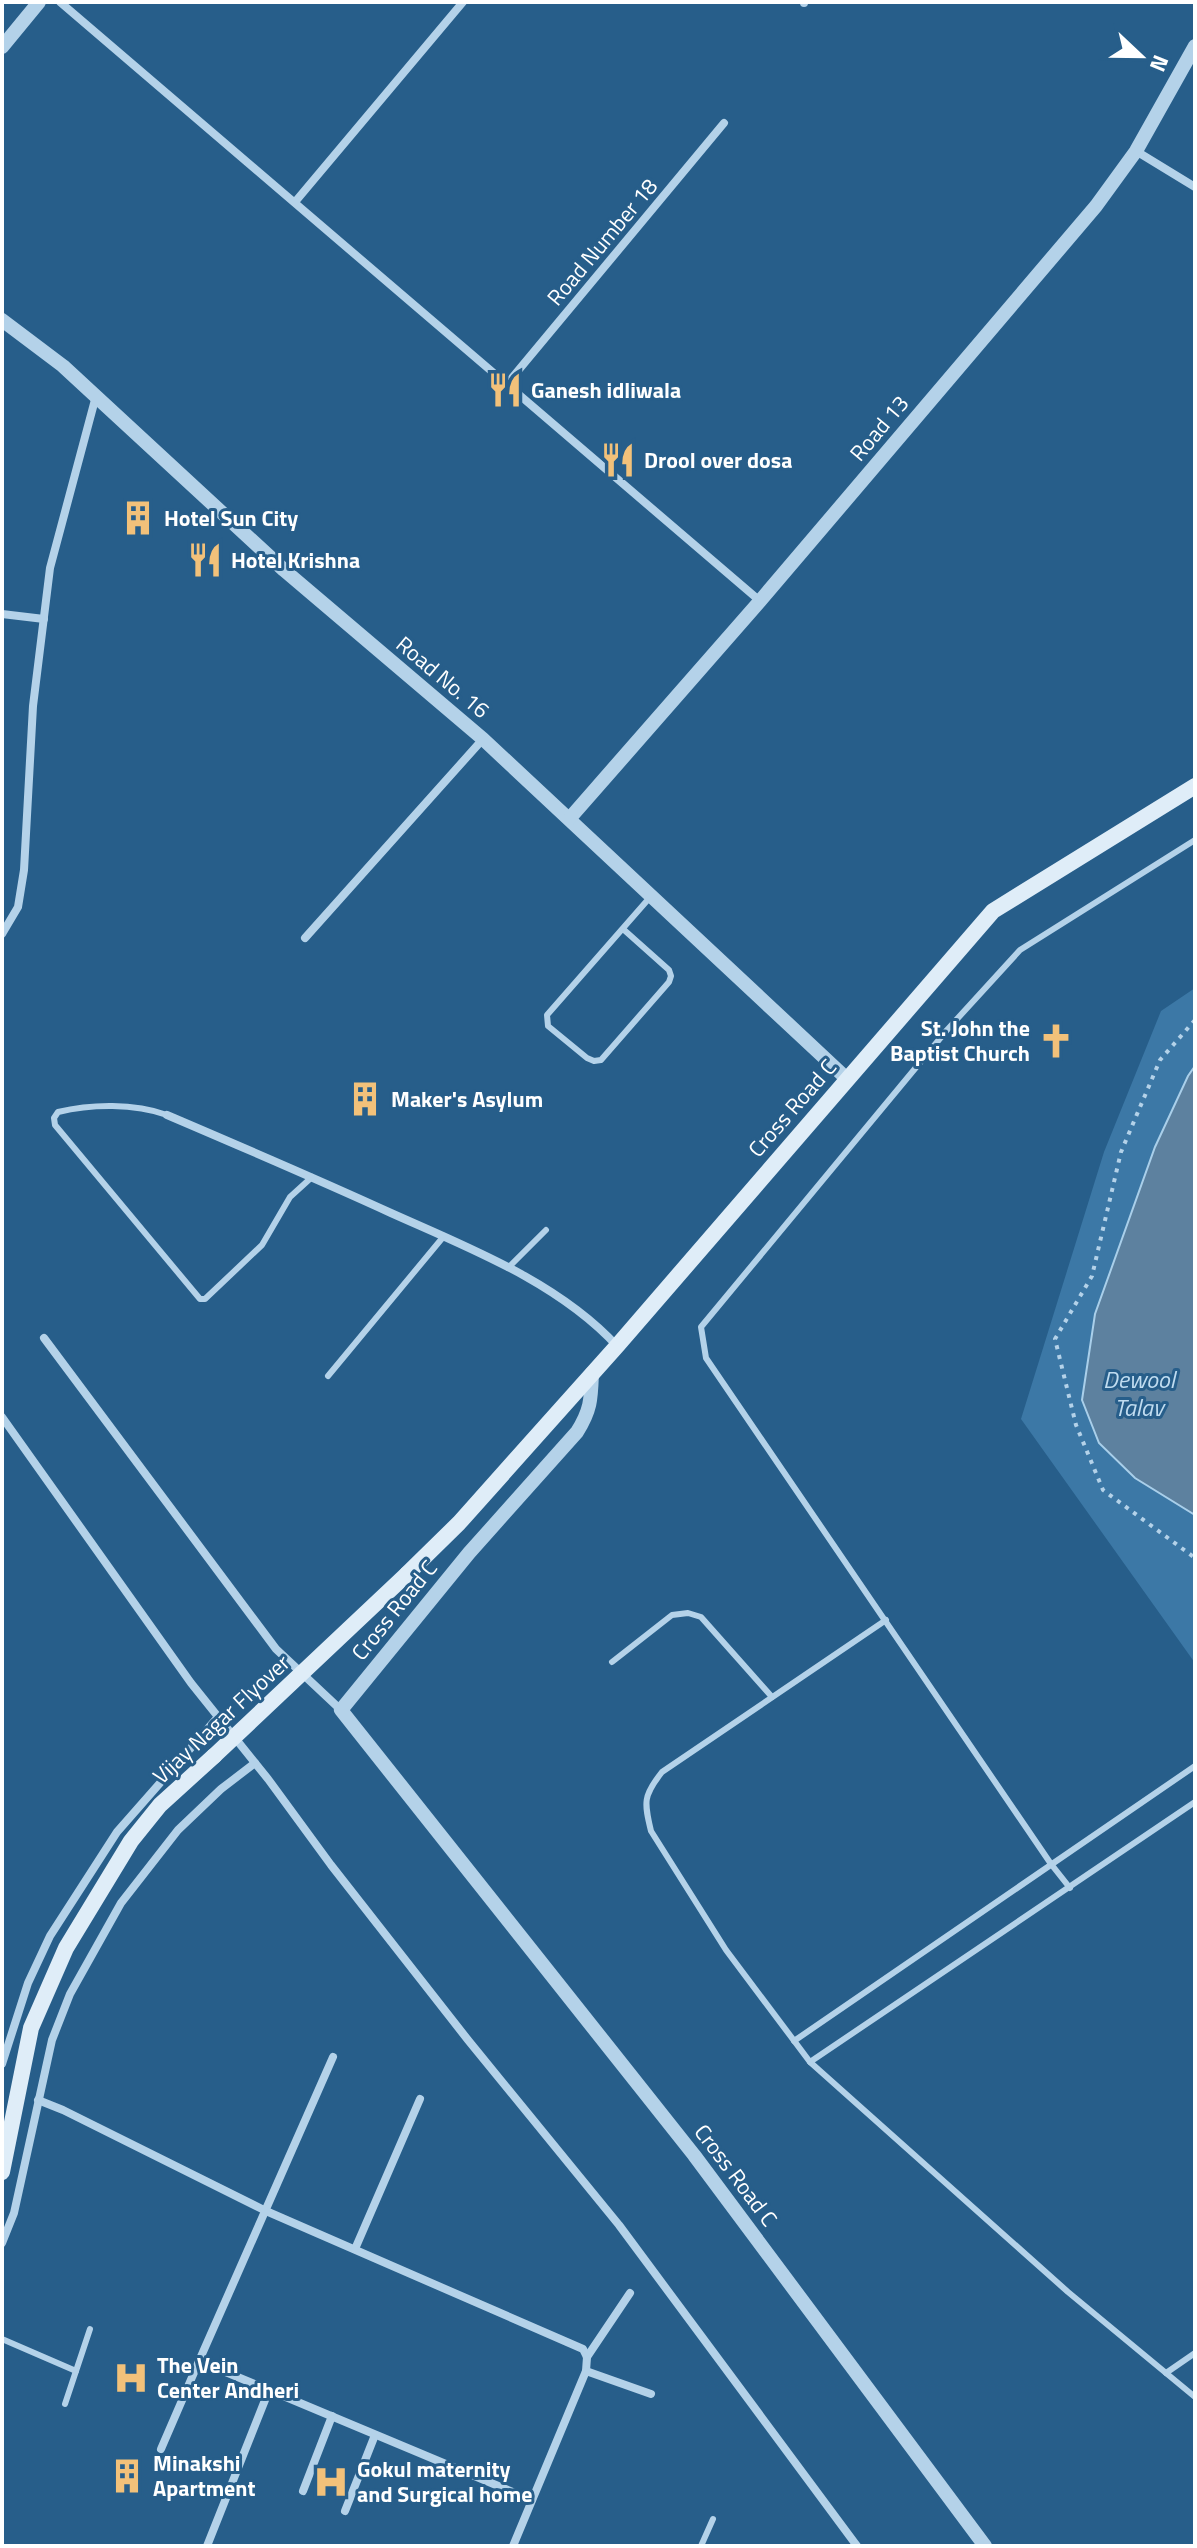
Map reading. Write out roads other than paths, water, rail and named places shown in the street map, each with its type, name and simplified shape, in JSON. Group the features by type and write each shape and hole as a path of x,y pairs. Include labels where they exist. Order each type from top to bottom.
{"main road":[{"name":"Cross Road C","path":"592,1373 993,911 1195,786"},
{"name":"Vijay Nagar Flyover","path":"2,2172 31,2028 66,1948 131,1841 160,1805 459,1523 592,1373"}],"street":[{"path":"2,47 39,2"},
{"path":"60,2 760,601"},
{"path":"295,202 463,2"},
{"name":"Road 13","path":"570,818 760,601 1096,206 1136,151 1195,46"},
{"name":"Road Number 18","path":"507,384 724,123"},
{"path":"1136,151 1195,187"},
{"name":"Road No. 16","path":"2,320 63,366 284,570 483,739 846,1078"},
{"path":"2,934 18,907 24,870 33,706 50,568 96,396"},
{"path":"2,614 44,619"},
{"path":"305,938 483,739"},
{"path":"167,1115 444,1236 508,1268 547,1289 598,1326 617,1346"},
{"path":"44,1338 276,1649 341,1710"},
{"name":"Cross Road C","path":"592,1373 591,1403 577,1432 469,1553 341,1710 694,2155 985,2546"},
{"path":"2,1417 183,1671 458,2028 619,2225 857,2546"},
{"path":"2,2064 28,1983 50,1936 117,1832 218,1717"},
{"path":"2,2243 14,2213 52,2040 70,1994 121,1903 178,1830 221,1789 255,1763"},
{"path":"161,2449 333,2057"},
{"path":"355,2249 420,2099"},
{"path":"38,2100 266,2211 571,2342 583,2349 587,2357"},
{"path":"513,2546 586,2371 587,2357 630,2293"},
{"path":"199,2361 532,2500"},
{"path":"586,2371 651,2394"},
{"path":"207,2546 269,2390"},
{"path":"303,2491 332,2416"},
{"path":"345,2511 375,2435"}],"lane":[{"path":"1070,1888 706,1358 701,1327 947,1030 1020,950 1195,840"},
{"path":"623,929 669,970 671,976 601,1060 594,1061 548,1026 547,1015 652,895"},
{"path":"167,1115 152,1109 79,1107 58,1112 54,1118 55,1125 200,1299 205,1299 262,1245 290,1197 312,1177"},
{"path":"508,1268 546,1230"},
{"path":"328,1376 444,1236"},
{"path":"612,1662 672,1615 688,1613 701,1617 772,1697"},
{"path":"886,1620 662,1772 648,1790 646,1811 651,1831 726,1950 810,2062 1068,2292 1195,2397"},
{"path":"794,2041 1195,1766"},
{"path":"810,2062 1195,1802"},
{"path":"65,2404 90,2329"},
{"path":"2,2339 76,2371"},
{"path":"1166,2373 1195,2353"},
{"path":"701,2546 713,2519"}],"water":[{"name":"Dewool Talav","path":"1195,1066 1195,1515 1135,1478 1099,1443 1082,1400 1095,1314 1155,1147"}],"place":[{"name":"Ganesh idliwala","path":"505,390"},
{"name":"Drool over dosa","path":"618,460"},
{"name":"Hotel Sun City","path":"138,518"},
{"name":"Hotel Krishna","path":"205,560"},
{"name":"St. John the Baptist Church","path":"1056,1041"},
{"name":"Maker's Asylum","path":"365,1099"},
{"name":"The Vein Center Andheri","path":"131,2378"},
{"name":"Minakshi Apartment","path":"127,2476"},
{"name":"Gokul maternity and Surgical home","path":"331,2482"}]}
